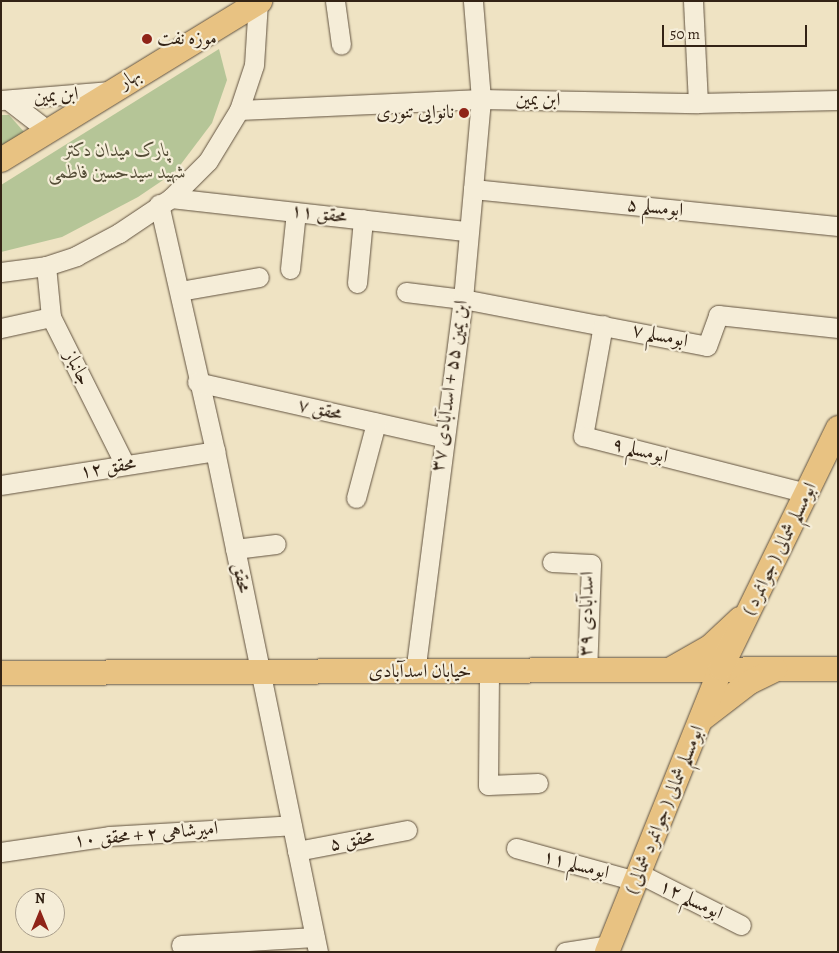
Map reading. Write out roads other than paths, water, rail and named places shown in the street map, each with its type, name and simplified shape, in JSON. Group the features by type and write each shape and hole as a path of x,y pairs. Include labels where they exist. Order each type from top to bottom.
{"main road":[{"name":"بهار","path":"1,160 111,90 258,2"},
{"name":"ابومسلم شمالی ( جوانمرد )","path":"721,668 838,428"},
{"path":"669,669 710,647 752,607"},
{"name":"خیابان اسدآبادی","path":"1,673 415,673 721,668 838,669"},
{"name":"ابومسلم شمالی ( جوانمرد شمالی )","path":"608,948 638,878 721,668"},
{"path":"702,719 750,682 777,669"}],"street":[{"path":"335,1 341,44"},
{"name":"ابن یمین ۵۵ + اسدآبادی ۳۷","path":"415,673 442,437 462,299 481,99 474,1"},
{"path":"693,1 698,103"},
{"path":"1,272 46,266 76,256 119,233 165,201 208,161 239,110 254,65 258,2"},
{"name":"ابن یمین","path":"5,100 111,90"},
{"name":"ابن یمین","path":"239,110 481,99 698,103 838,100"},
{"path":"5,100 47,130"},
{"name":"ابومسلم ۵","path":"473,189 838,226"},
{"name":"محقق ۱۱","path":"165,201 296,212 467,231"},
{"name":"محقق","path":"165,201 197,382 235,548 317,944"},
{"path":"290,269 296,212"},
{"path":"357,283 363,219"},
{"name":"جانباز","path":"46,266 51,317 125,465"},
{"path":"180,291 259,277"},
{"name":"ابومسلم ۷","path":"406,292 462,299 603,324 707,346 718,315 838,328"},
{"path":"1,328 51,317"},
{"name":"ابومسلم ۹","path":"603,324 583,436 807,493"},
{"name":"محقق ۷","path":"197,382 442,437"},
{"path":"356,498 376,422"},
{"name":"محقق ۱۲","path":"1,486 214,451"},
{"path":"235,548 276,544"},
{"name":"اسدآبادی ۳۹","path":"552,562 591,564 586,671"},
{"path":"489,672 488,785 538,783"},
{"name":"امیرشاهی ۲ + محقق ۱۰","path":"1,852 109,836 292,825"},
{"name":"محقق ۵","path":"297,851 407,830"},
{"name":"ابومسلم ۱۱","path":"516,848 638,878"},
{"name":"ابومسلم ۱۲","path":"638,878 742,925"},
{"path":"181,945 317,944"},
{"path":"565,952 608,948"}],"place":[{"name":"موزه نفت","path":"147,39"},
{"name":"نانوایی تنوری","path":"464,113"}],"park label":[{"name":"پارک میدان دکتر شهید سیدحسین فاطمی","path":"117,162"}]}
